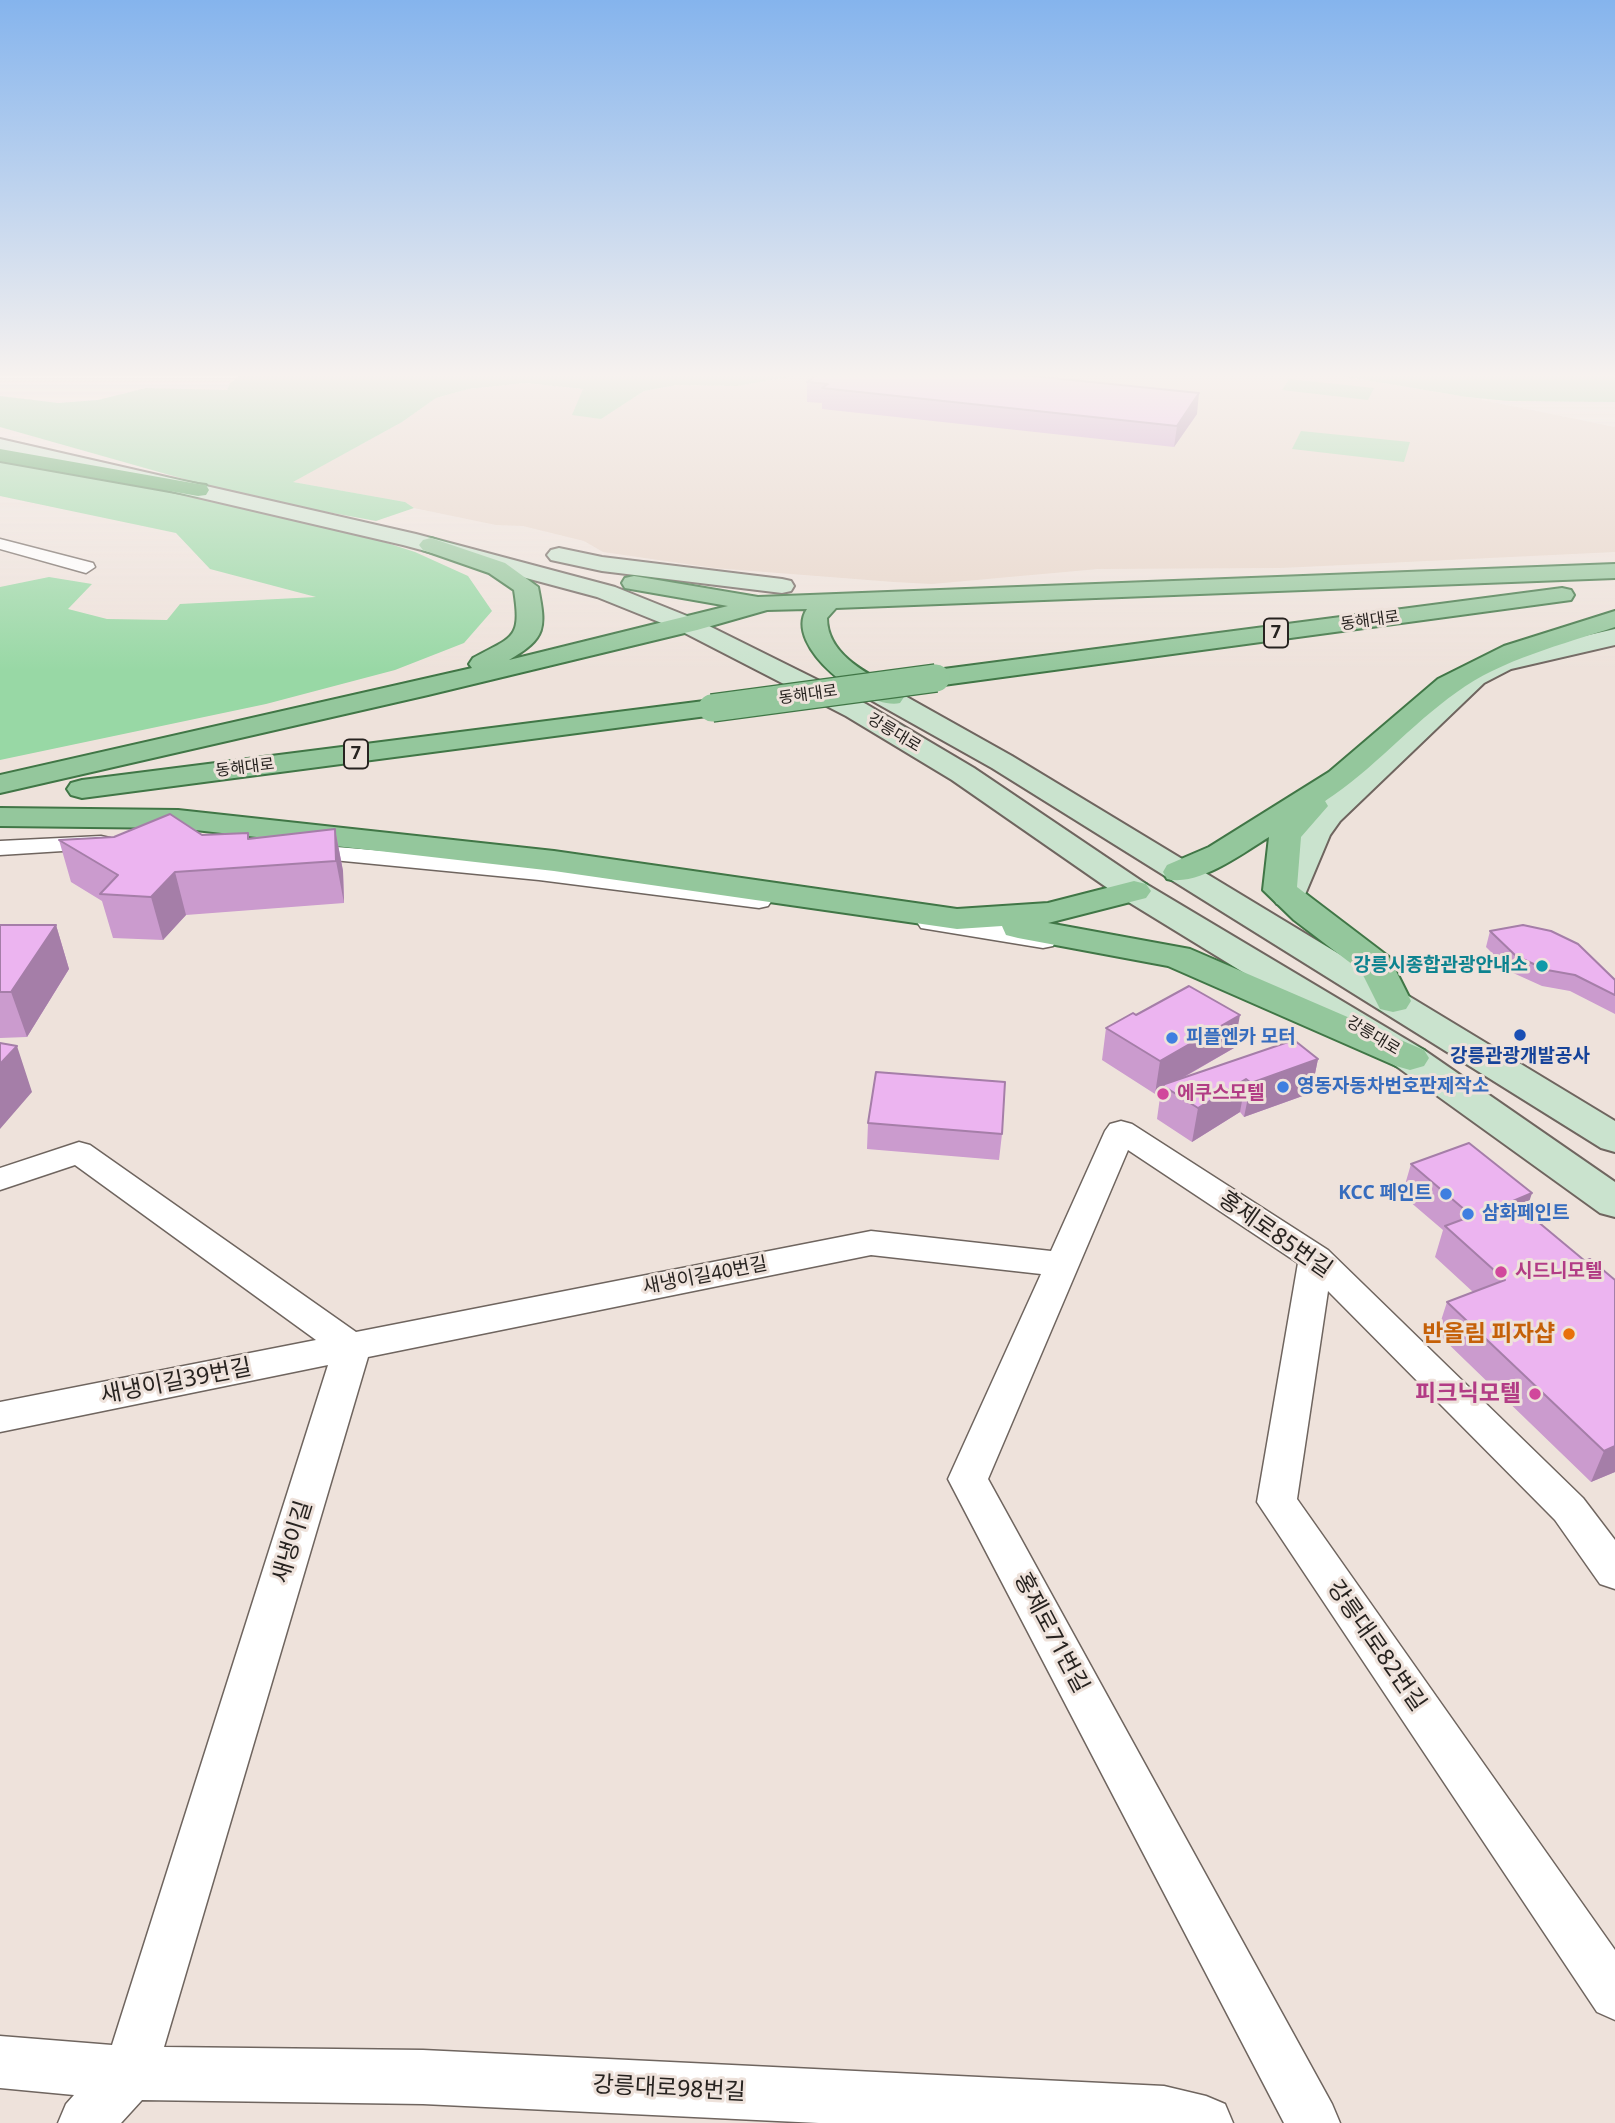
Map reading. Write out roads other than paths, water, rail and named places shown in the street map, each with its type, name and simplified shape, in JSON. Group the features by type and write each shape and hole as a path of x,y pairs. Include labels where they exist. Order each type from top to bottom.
{"highway":[{"path":"102,473 198,490"}],"main road":[{"path":"428,687 489,661 521,642 532,621 526,587 497,568 438,541"},
{"path":"634,583 727,600 774,595 834,596 1615,571"},
{"name":"동해대로","path":"0,800 1615,589"},
{"path":"0,784 688,625 726,614 774,595"},
{"path":"834,596 815,615 813,629 819,643 841,668 890,697"},
{"path":"1393,1000 1376,965 1306,913 1280,890 1284,835 1340,778 1448,685 1513,652 1615,619"},
{"path":"1179,872 1220,855 1340,778"},
{"path":"0,817 177,819 554,861 1059,934 1177,957 1410,1058"},
{"path":"957,919 1048,913 1135,891"}],"street":[{"name":"강릉대로","path":"124,473 634,583 726,614 890,697 1002,762 1179,872 1239,905 1615,1139"},
{"name":"강릉대로","path":"157,473 438,541 606,592 688,625 856,710 963,774 1135,891 1410,1058 1615,1203"},
{"path":"438,541 501,544 774,595"},
{"path":"0,544 86,568"},
{"path":"1448,685 1502,663 1615,637"},
{"path":"1289,897 1314,834 1329,814 1455,694 1484,672"},
{"path":"0,848 165,839 539,872 892,916 1072,944 1145,951"},
{"path":"1135,891 1179,872"},
{"name":"홍제로85번길","path":"1121,1131 1316,1258 1569,1509 1615,1572"},
{"name":"홍제로71번길","path":"1121,1131 968,1479 1313,2123"},
{"path":"0,1179 79,1152 352,1348"},
{"name":"새냉이길40번길","path":"352,1348 871,1243 1061,1264"},
{"name":"강릉대로82번길","path":"1316,1258 1277,1502 1615,1994"},
{"name":"새냉이길39번길","path":"0,1417 352,1348"},
{"name":"새냉이길","path":"85,2123 130,2073 352,1348"},
{"name":"강릉대로98번길","path":"0,2062 130,2073 506,2081 1164,2113 1206,2123"}],"place":[{"name":"강릉시종합관광안내소","path":"1542,966"},
{"name":"강릉관광개발공사","path":"1520,1035"},
{"name":"피플엔카 모터","path":"1172,1038"},
{"name":"영동자동차번호판제작소","path":"1283,1087"},
{"name":"에쿠스모텔","path":"1163,1094"},
{"name":"KCC 페인트","path":"1446,1194"},
{"name":"삼화페인트","path":"1468,1214"},
{"name":"시드니모텔","path":"1501,1272"},
{"name":"반올림 피자샵","path":"1569,1334"},
{"name":"피크닉모텔","path":"1535,1394"}]}
